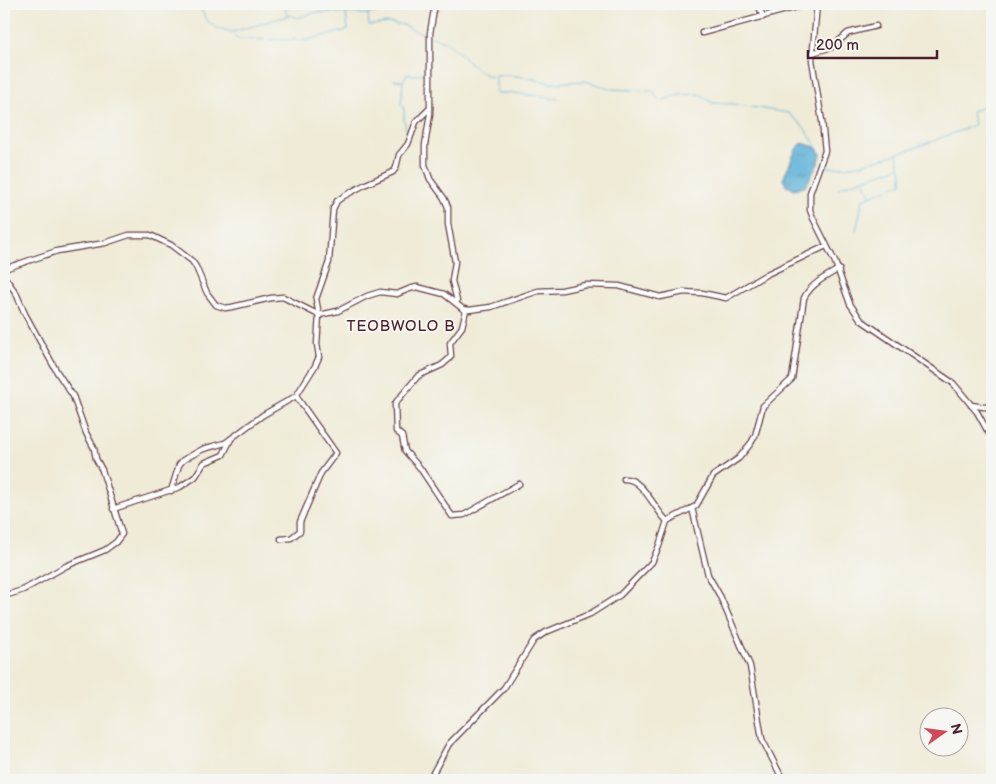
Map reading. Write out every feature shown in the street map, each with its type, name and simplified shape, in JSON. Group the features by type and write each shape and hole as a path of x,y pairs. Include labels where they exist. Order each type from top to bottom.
{"street":[{"path":"435,4 430,33 430,118 425,145 425,165 430,179 444,198 448,207 448,224 455,262 452,286 459,305"},
{"path":"758,4 763,17"},
{"path":"702,33 808,4"},
{"path":"817,4 812,53 825,151 810,193 810,210 838,269 850,304 860,320 954,383 971,404 992,439"},
{"path":"812,53 832,47 848,33 876,26"},
{"path":"171,491 180,462 203,449 219,445 231,439 263,415 296,396 319,357 317,344 319,315 316,299 329,262 331,215 334,206 344,196 393,172 399,156 408,144 416,122 430,108"},
{"path":"4,269 57,251 105,243 129,235 150,235 171,245 192,261 207,293 216,305 225,308 283,297 319,315 338,311 360,298 384,292 398,294 408,288 416,287 444,294 466,310 491,307 538,291 562,290 586,285 619,286 660,297 684,292 702,293 726,298 767,274 826,246"},
{"path":"429,780 449,744 504,688 534,640 546,632 590,614 616,598 650,564 659,546 667,521 692,508 699,502 713,476 737,460 749,447 755,436 763,406 792,379 804,298 811,287 838,269"},
{"path":"4,276 16,293 24,314 73,396 86,433 94,448 96,459 102,470 122,534 116,542 105,550 66,566 23,590 4,596"},
{"path":"466,310 462,327 450,343 451,353 449,359 442,366 418,376 395,404 396,431 402,436 408,454 420,468 452,516 464,514 518,484"},
{"path":"281,539 291,538 300,531 300,522 321,473 336,453 296,396"},
{"path":"971,404 992,407"},
{"path":"113,509 180,487 195,477 204,463 223,454 231,439"},
{"path":"624,479 630,479 639,484 656,510 667,521"},
{"path":"692,508 708,575 720,596 750,666 762,739 783,780"}],"water":[{"path":"802,143 816,147 821,154 819,162 805,187 794,189 786,186 783,179 796,149"}],"waterway":[{"path":"4,9 12,4"},
{"path":"198,4 207,21 217,28 232,32 291,15 297,18 317,12 368,14 369,25 389,23 403,25 428,36"},
{"path":"284,4 287,16"},
{"path":"285,7 328,4"},
{"path":"330,4 330,12"},
{"path":"368,14 379,12 379,4"},
{"path":"233,34 237,39 307,40 348,30 346,14"},
{"path":"432,37 447,42 479,71 490,77 502,75 519,76 552,83 586,81 610,89 652,91 660,101 678,95 700,94 712,103 733,104 788,113 803,126 817,147"},
{"path":"408,137 404,120 404,107 401,105 403,81 407,74 416,75 428,72"},
{"path":"496,76 496,93 514,93 558,99"},
{"path":"394,80 403,81"},
{"path":"823,165 834,168 851,166 920,146 974,125 972,111 992,105"},
{"path":"856,231 863,199 902,183 902,173 897,155"},
{"path":"838,188 899,167"},
{"path":"864,180 870,195"}],"district":[{"name":"TEOBWOLO B","path":"401,326"}]}
